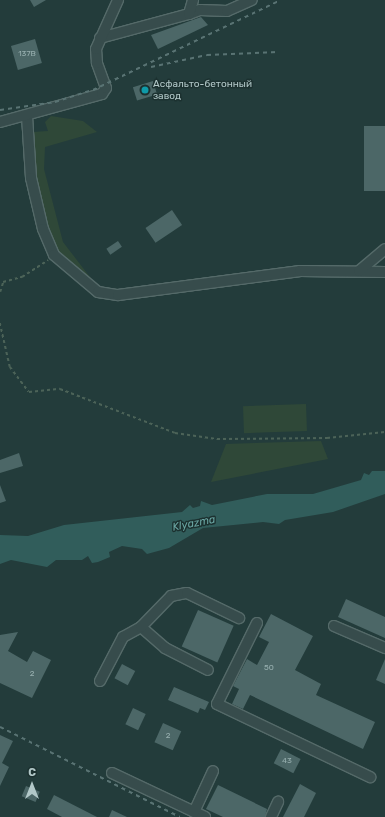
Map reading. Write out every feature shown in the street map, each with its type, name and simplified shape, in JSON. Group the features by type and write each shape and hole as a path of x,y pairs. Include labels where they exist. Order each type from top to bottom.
{"street":[{"path":"0,122 28,116 102,94 106,88 96,63 100,38 118,0"},
{"path":"189,14 193,0"},
{"path":"100,38 200,10 227,11 252,0"},
{"path":"28,116 33,210 54,255 98,292 118,295 312,267 385,272"},
{"path":"359,271 385,249"},
{"path":"100,681 123,637 141,627 170,596 187,593 239,618"},
{"path":"257,623 217,704 370,777"},
{"path":"334,626 385,648"},
{"path":"141,627 164,648 208,670"},
{"path":"194,812 213,772"},
{"path":"112,773 205,817"},
{"path":"271,817 278,802"}],"path":[{"path":"0,292 3,282 22,277 54,255"},
{"path":"0,323 10,367 29,392 60,389 175,433 217,438 327,438 385,432"}],"green space":[{"path":"51,116 83,121 97,132 45,147 44,169 63,242 93,281 90,283 57,253 47,231 35,171 33,132 48,131 45,122"},
{"path":"306,404 307,431 244,433 243,406"},
{"path":"321,441 328,459 211,482 226,444"}],"water":[{"name":"Klyazma","path":"372,471 385,471 385,494 333,512 285,520 279,524 263,522 203,528 169,548 147,554 142,549 122,546 109,552 110,557 92,563 88,556 82,560 56,560 47,567 11,560 0,564 0,535 28,536 64,525 182,512 190,505 193,508 200,506 201,501 212,505 267,494 313,494 361,480 364,473 369,475"}],"building":[{"path":"30,0 46,0 34,7"},
{"path":"201,17 208,25 158,49 151,35"},
{"path":"35,39 42,63 18,70 11,46"},
{"name":"Асфальто-бетонный завод","path":"153,81 157,94 137,101 133,87"},
{"path":"364,126 385,126 385,191 364,191"},
{"path":"172,210 182,225 156,243 145,228"},
{"path":"118,241 122,247 110,255 106,249"},
{"path":"19,453 23,466 0,473 0,460"},
{"path":"0,485 6,501 0,503"},
{"path":"346,599 385,617 385,638 338,617"},
{"path":"198,610 234,626 217,662 182,647"},
{"path":"271,614 313,636 295,670 321,684 316,695 375,722 363,749 250,695 243,709 232,704 239,689 233,686 247,659 257,665 269,642 259,637"},
{"path":"18,632 8,651 27,662 33,651 51,660 32,698 0,683 0,635"},
{"path":"385,659 385,684 376,680"},
{"path":"122,664 135,671 128,685 114,678"},
{"path":"174,687 209,702 205,710 200,708 198,713 168,700"},
{"path":"133,708 146,714 138,730 125,724"},
{"path":"163,723 181,731 173,750 154,742"},
{"path":"0,735 13,741 2,763 9,767 0,786"},
{"path":"281,749 301,759 293,773 274,763"},
{"path":"300,784 316,793 304,817 283,817"},
{"path":"218,785 267,809 265,817 223,817 206,809"},
{"path":"26,786 40,792 36,802 22,796"},
{"path":"54,795 97,817 62,817 47,809"},
{"path":"112,810 127,817 109,817"}],"railway":[{"path":"0,110 55,102 93,90 281,0"},
{"path":"151,67 207,55 278,52"},
{"path":"0,727 180,817"}],"place":[{"name":"Асфальто-бетонный завод","path":"145,90"}]}
